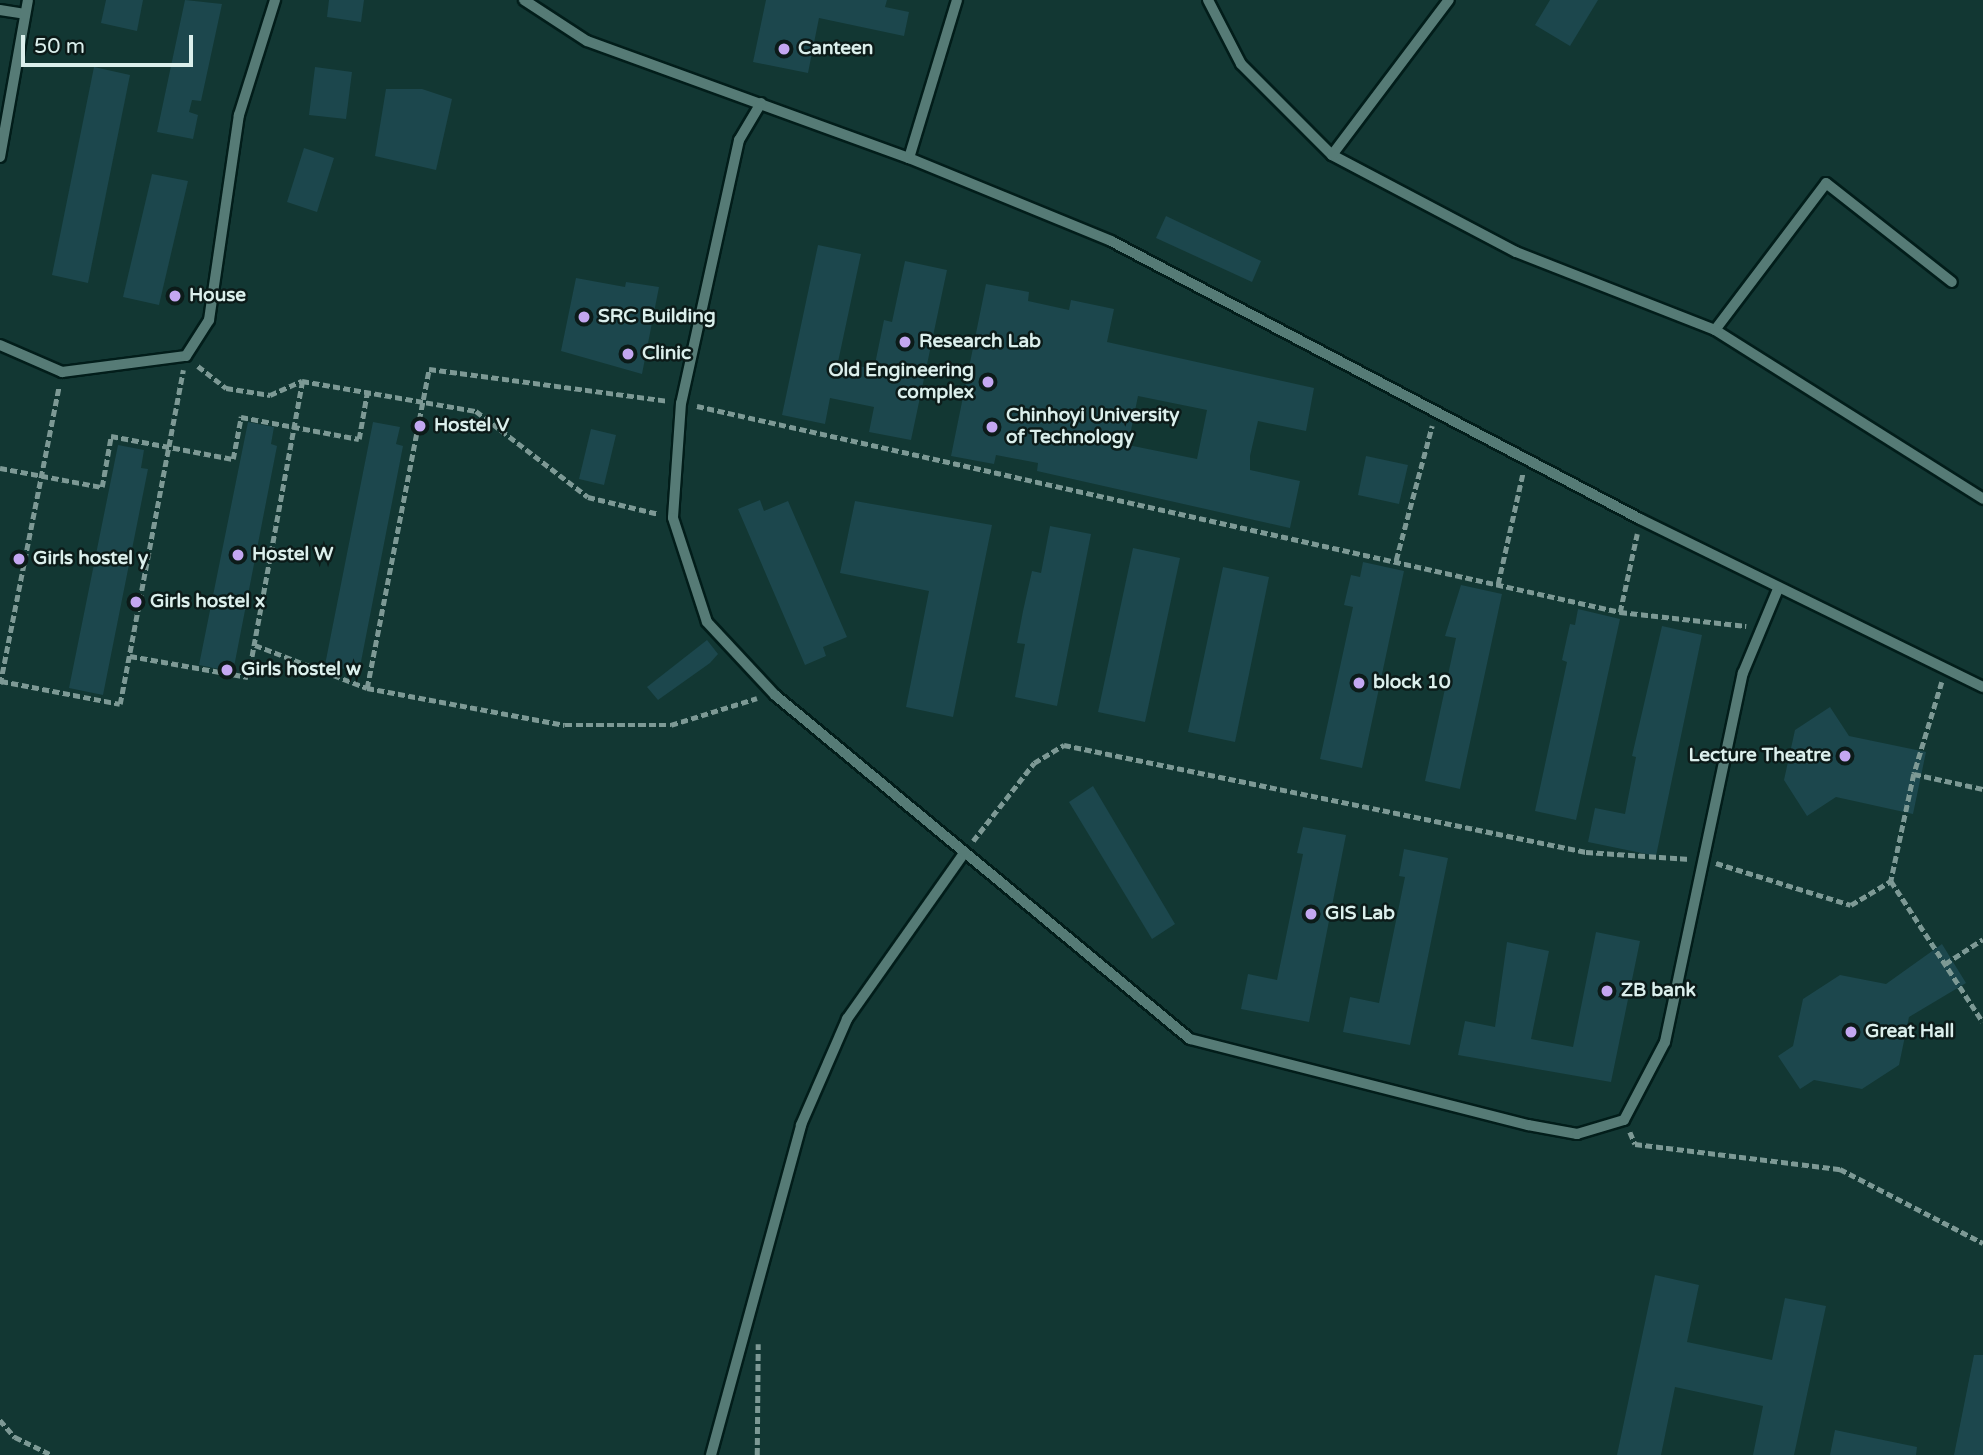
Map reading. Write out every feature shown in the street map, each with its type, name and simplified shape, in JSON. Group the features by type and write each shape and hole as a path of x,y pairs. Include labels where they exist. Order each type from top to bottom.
{"lane":[{"path":"0,157 28,0"},
{"path":"0,345 62,372 186,356 209,320 239,115 275,0"},
{"path":"524,0 587,41 909,158 1111,241 1640,519 1778,589 1983,687"},
{"path":"909,158 957,0"},
{"path":"1208,0 1241,64 1332,155 1516,253 1715,330 1983,499"},
{"path":"1332,155 1449,0"},
{"path":"0,10 25,14"},
{"path":"761,103 739,140 681,403 673,518 706,622 775,695 1190,1039 1528,1125 1577,1133 1624,1120 1665,1042 1743,673 1759,627 1778,589"},
{"path":"1715,330 1826,183 1952,282"},
{"path":"710,1455 801,1125 847,1019 964,853"}],"path":[{"path":"62,372 0,682 120,704 186,356 226,388 270,396 302,381 476,411 588,497 673,518"},
{"path":"368,688 429,369 681,403 1620,612 1759,627"},
{"path":"130,656 248,677 296,428 302,381"},
{"path":"0,468 102,487 111,436 233,459 241,417 359,439 367,393"},
{"path":"1396,560 1424,442 1437,412"},
{"path":"1498,584 1517,486 1528,460"},
{"path":"1620,612 1640,519"},
{"path":"255,645 368,688 565,725 671,725 740,701 775,695"},
{"path":"1946,670 1914,774 1891,881 1983,1022"},
{"path":"964,853 1034,763 1064,745 1586,852 1703,860 1851,905 1891,881"},
{"path":"1914,774 1983,789"},
{"path":"1945,964 1983,939"},
{"path":"1624,1120 1635,1144 1840,1169 1983,1243"},
{"path":"747,1321 760,1347 757,1455"},
{"path":"0,1420 15,1437 52,1455"}],"building":[{"path":"106,0 143,0 137,31 101,23"},
{"path":"185,0 222,4 201,101 192,100 189,112 198,115 193,139 157,132"},
{"path":"329,0 364,0 361,22 327,17"},
{"name":"Canteen","path":"766,0 887,0 885,7 909,12 904,36 819,18 808,73 753,62"},
{"path":"1550,0 1598,0 1570,46 1535,25"},
{"path":"94,67 130,75 88,283 52,275"},
{"path":"315,67 352,72 346,119 309,115"},
{"path":"386,89 422,89 452,99 436,170 375,156"},
{"path":"304,148 334,158 317,212 287,202"},
{"path":"152,174 188,181 159,305 123,297"},
{"path":"1166,216 1261,261 1252,282 1156,238"},
{"name":"Research Lab","path":"818,245 861,254 838,362 874,369 884,320 892,322 905,261 947,270 911,440 869,432 874,407 830,398 825,424 782,415"},
{"path":"576,278 625,287 626,282 659,287 642,374 561,351"},
{"path":"986,284 1029,292 1028,301 1069,310 1071,300 1114,309 1107,342 1314,388 1306,431 1258,421 1250,456 1250,470 1300,481 1290,528 1037,471 1038,463 996,455 994,464 951,456","holes":["1138,396 1207,410 1197,459 1128,445"]},
{"name":"Hostel W","path":"248,422 274,427 271,444 277,446 233,672 199,665"},
{"name":"Hostel V","path":"373,422 400,427 396,444 403,446 359,672 325,665"},
{"path":"591,429 616,435 604,485 579,479"},
{"path":"118,445 144,450 141,468 148,469 103,695 69,688"},
{"path":"1366,456 1408,465 1399,504 1358,495"},
{"path":"760,500 764,511 788,501 847,637 823,647 826,656 805,665 738,509"},
{"path":"855,501 992,525 953,717 906,707 929,591 840,573"},
{"path":"1050,526 1091,534 1057,706 1015,697 1025,644 1017,643 1023,611 1032,571 1041,573"},
{"path":"1133,548 1180,558 1145,722 1098,712"},
{"name":"block 10","path":"1363,562 1404,571 1362,768 1320,759 1353,607 1344,605 1351,575 1360,577"},
{"path":"1223,567 1269,577 1235,742 1188,732"},
{"path":"1461,585 1502,594 1460,789 1425,781 1456,638 1445,636"},
{"path":"1578,609 1620,619 1576,820 1535,811 1567,662 1562,660 1570,624 1575,625"},
{"path":"1662,626 1702,635 1656,856 1588,842 1595,808 1625,814 1636,757 1632,756"},
{"path":"707,640 718,654 710,663 658,700 647,687"},
{"name":"Lecture Theatre","path":"1830,707 1849,736 1926,752 1913,814 1836,797 1807,816 1784,780 1795,730"},
{"path":"1093,786 1175,924 1152,939 1069,802"},
{"name":"GIS Lab","path":"1303,827 1346,835 1309,1022 1241,1009 1248,974 1277,980 1303,854 1297,853"},
{"path":"1404,849 1448,858 1410,1045 1343,1032 1350,997 1379,1003 1405,877 1399,876"},
{"path":"1596,932 1640,941 1611,1082 1458,1055 1465,1021 1495,1027 1507,942 1549,951 1531,1039 1573,1047"},
{"name":"Great Hall","path":"1942,944 1966,983 1909,1017 1899,1065 1862,1089 1814,1080 1800,1089 1778,1056 1793,1046 1803,999 1840,975 1886,984"},
{"path":"1655,1275 1699,1285 1687,1342 1772,1360 1785,1298 1826,1306 1794,1455 1753,1455 1763,1406 1675,1387 1661,1455 1617,1455"},
{"path":"1974,1355 1983,1355 1983,1455 1954,1455"},
{"path":"1835,1430 1917,1447 1916,1455 1830,1455"}],"place":[{"name":"Canteen","path":"784,49"},
{"name":"House","path":"175,296"},
{"name":"SRC Building","path":"584,317"},
{"name":"Research Lab","path":"905,342"},
{"name":"Clinic","path":"628,354"},
{"name":"Old Engineering complex","path":"988,382"},
{"name":"Hostel V","path":"420,426"},
{"name":"Chinhoyi University of Technology","path":"992,427"},
{"name":"Hostel W","path":"238,555"},
{"name":"Girls hostel y","path":"19,559"},
{"name":"Girls hostel x","path":"136,602"},
{"name":"Girls hostel w","path":"227,670"},
{"name":"block 10","path":"1359,683"},
{"name":"Lecture Theatre","path":"1845,756"},
{"name":"GIS Lab","path":"1311,914"},
{"name":"ZB bank","path":"1607,991"},
{"name":"Great Hall","path":"1851,1032"}]}
